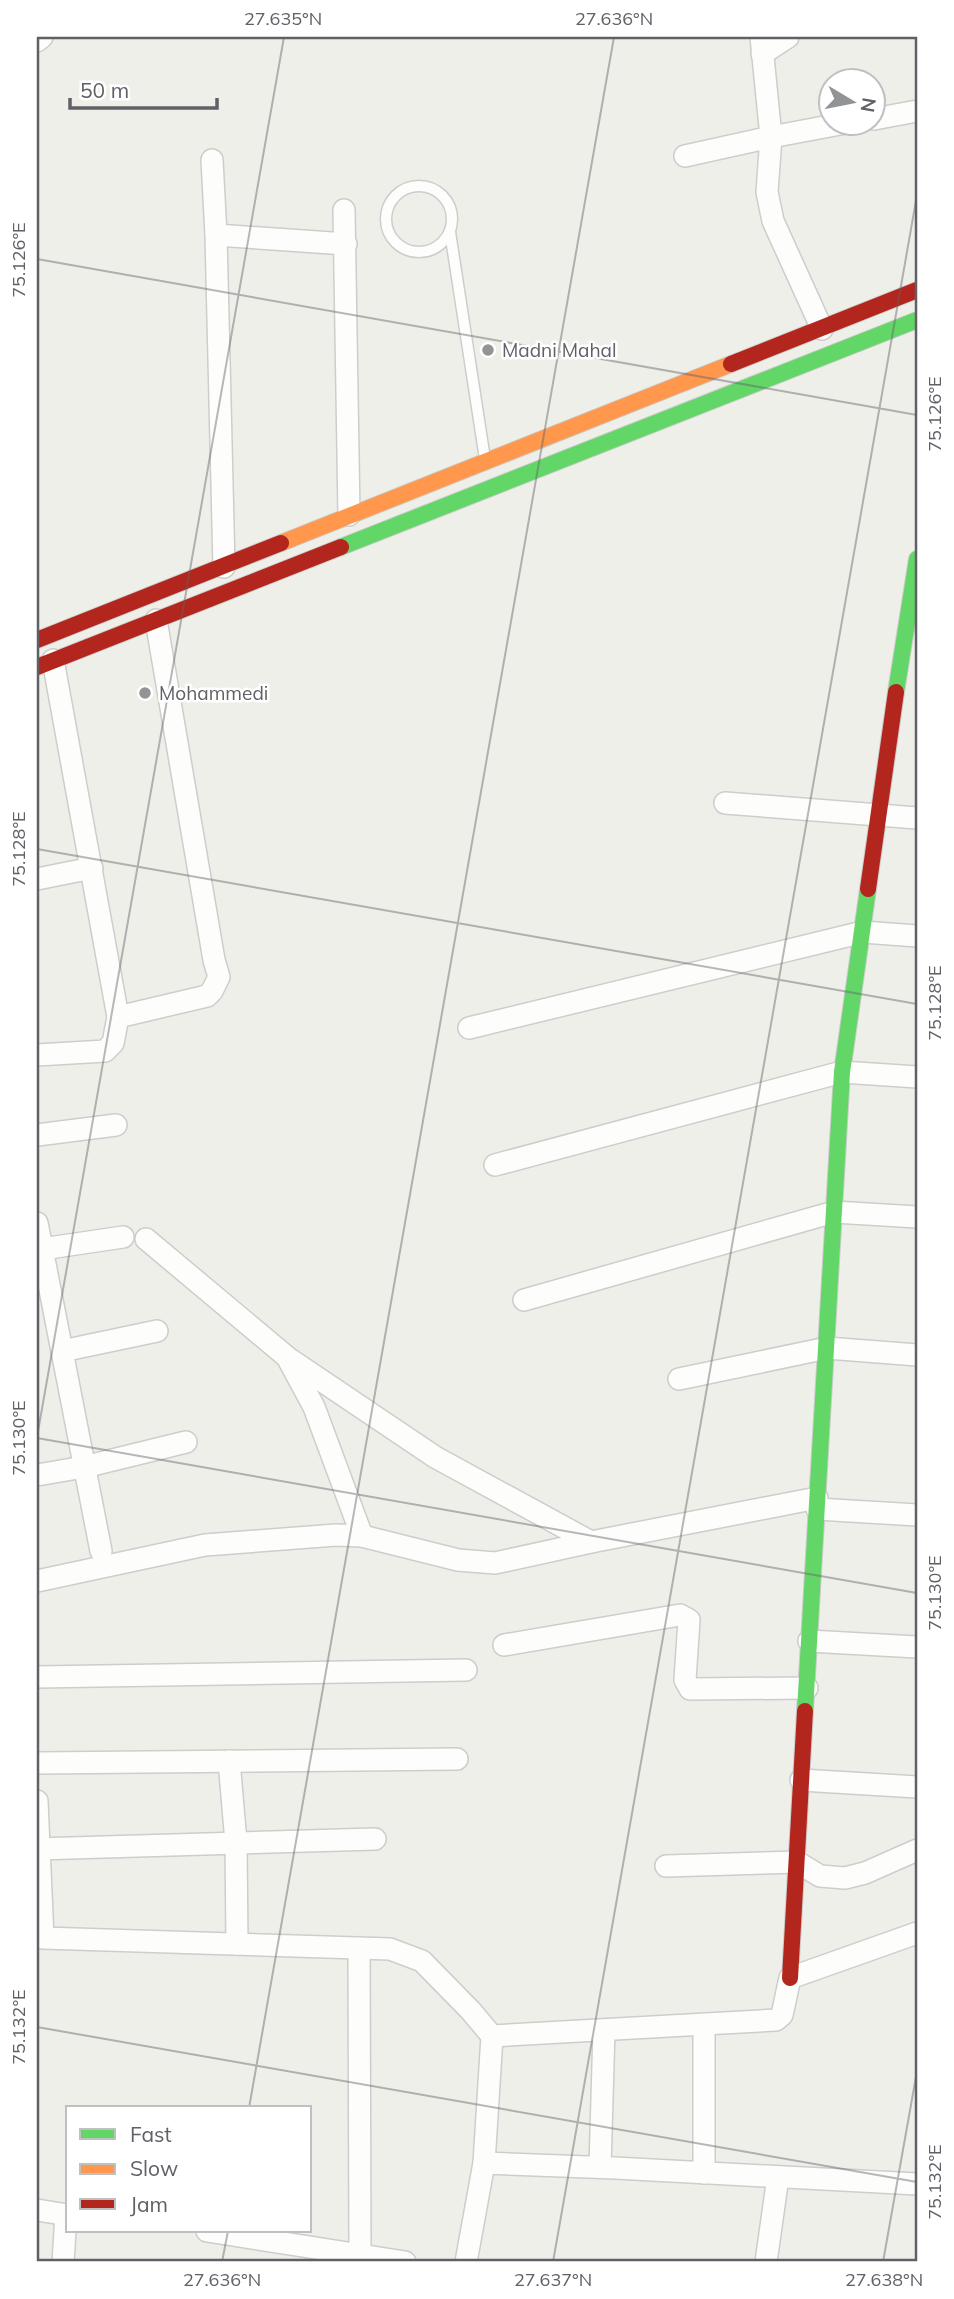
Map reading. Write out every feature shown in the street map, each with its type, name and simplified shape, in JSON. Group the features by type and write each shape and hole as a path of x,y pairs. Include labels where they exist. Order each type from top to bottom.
{"street":[{"path":"37,41 42,37"},
{"path":"788,37 762,45 771,137 767,192 773,221 822,329"},
{"path":"888,116 917,111"},
{"path":"685,156 818,128"},
{"path":"212,160 224,567"},
{"path":"344,210 349,515"},
{"path":"216,235 346,244"},
{"path":"37,640 917,290"},
{"path":"37,1055 105,1051 113,1043 118,1017 92,868 45,663 917,320"},
{"path":"492,2036 776,2020 782,2015 790,1979 842,1072 917,559"},
{"path":"118,1017 207,996 219,978 156,620"},
{"path":"725,803 917,818"},
{"path":"37,879 92,868"},
{"path":"469,1028 863,932 917,936"},
{"path":"495,1165 842,1072 917,1077"},
{"path":"37,1135 116,1125"},
{"path":"524,1300 834,1212 917,1217"},
{"path":"37,1223 101,1551"},
{"path":"42,1249 123,1237"},
{"path":"146,1239 287,1357 435,1457 591,1542"},
{"path":"61,1351 157,1331"},
{"path":"679,1379 827,1348 917,1355"},
{"path":"287,1357 314,1407 362,1536"},
{"path":"37,1475 84,1467 186,1442"},
{"path":"37,1581 205,1545 336,1535 362,1536 458,1560 495,1563 591,1542 817,1504 917,1515"},
{"path":"504,1645 680,1615 689,1620 685,1680 690,1689 807,1688"},
{"path":"809,1641 917,1647"},
{"path":"37,1677 466,1670"},
{"path":"37,1763 457,1759"},
{"path":"229,1761 236,1842 237,1944"},
{"path":"802,1780 917,1787"},
{"path":"37,1801 40,1938 390,1949 422,1961 471,2011 492,2036 484,2163 466,2262"},
{"path":"38,1849 375,1839"},
{"path":"666,1866 797,1862 820,1876 845,1878 865,1873 917,1850"},
{"path":"790,1979 917,1933"},
{"path":"359,1948 360,2254"},
{"path":"704,2024 704,2173"},
{"path":"600,2167 604,2029"},
{"path":"484,2163 917,2185"},
{"path":"766,2262 778,2177"},
{"path":"37,2210 66,2215"},
{"path":"63,2262 66,2227"},
{"path":"214,2232 405,2262"}],"lane":[{"path":"450,232 435,248 425,252 405,250 396,243 386,225 389,205 395,196 414,186 436,191 445,199 450,209 450,232 486,461"}],"traffic: fast":[{"path":"341,547 917,320"},
{"path":"896,692 917,559"},
{"path":"805,1711 842,1072 868,889"}],"traffic: slow":[{"path":"281,543 731,364"}],"traffic: jam":[{"path":"731,364 917,290"},
{"path":"37,640 281,543"},
{"path":"37,667 341,547"},
{"path":"868,889 896,692"},
{"path":"790,1978 805,1711"}],"place":[{"name":"Madni Mahal","path":"488,350"},
{"name":"Mohammedi","path":"145,693"}]}
